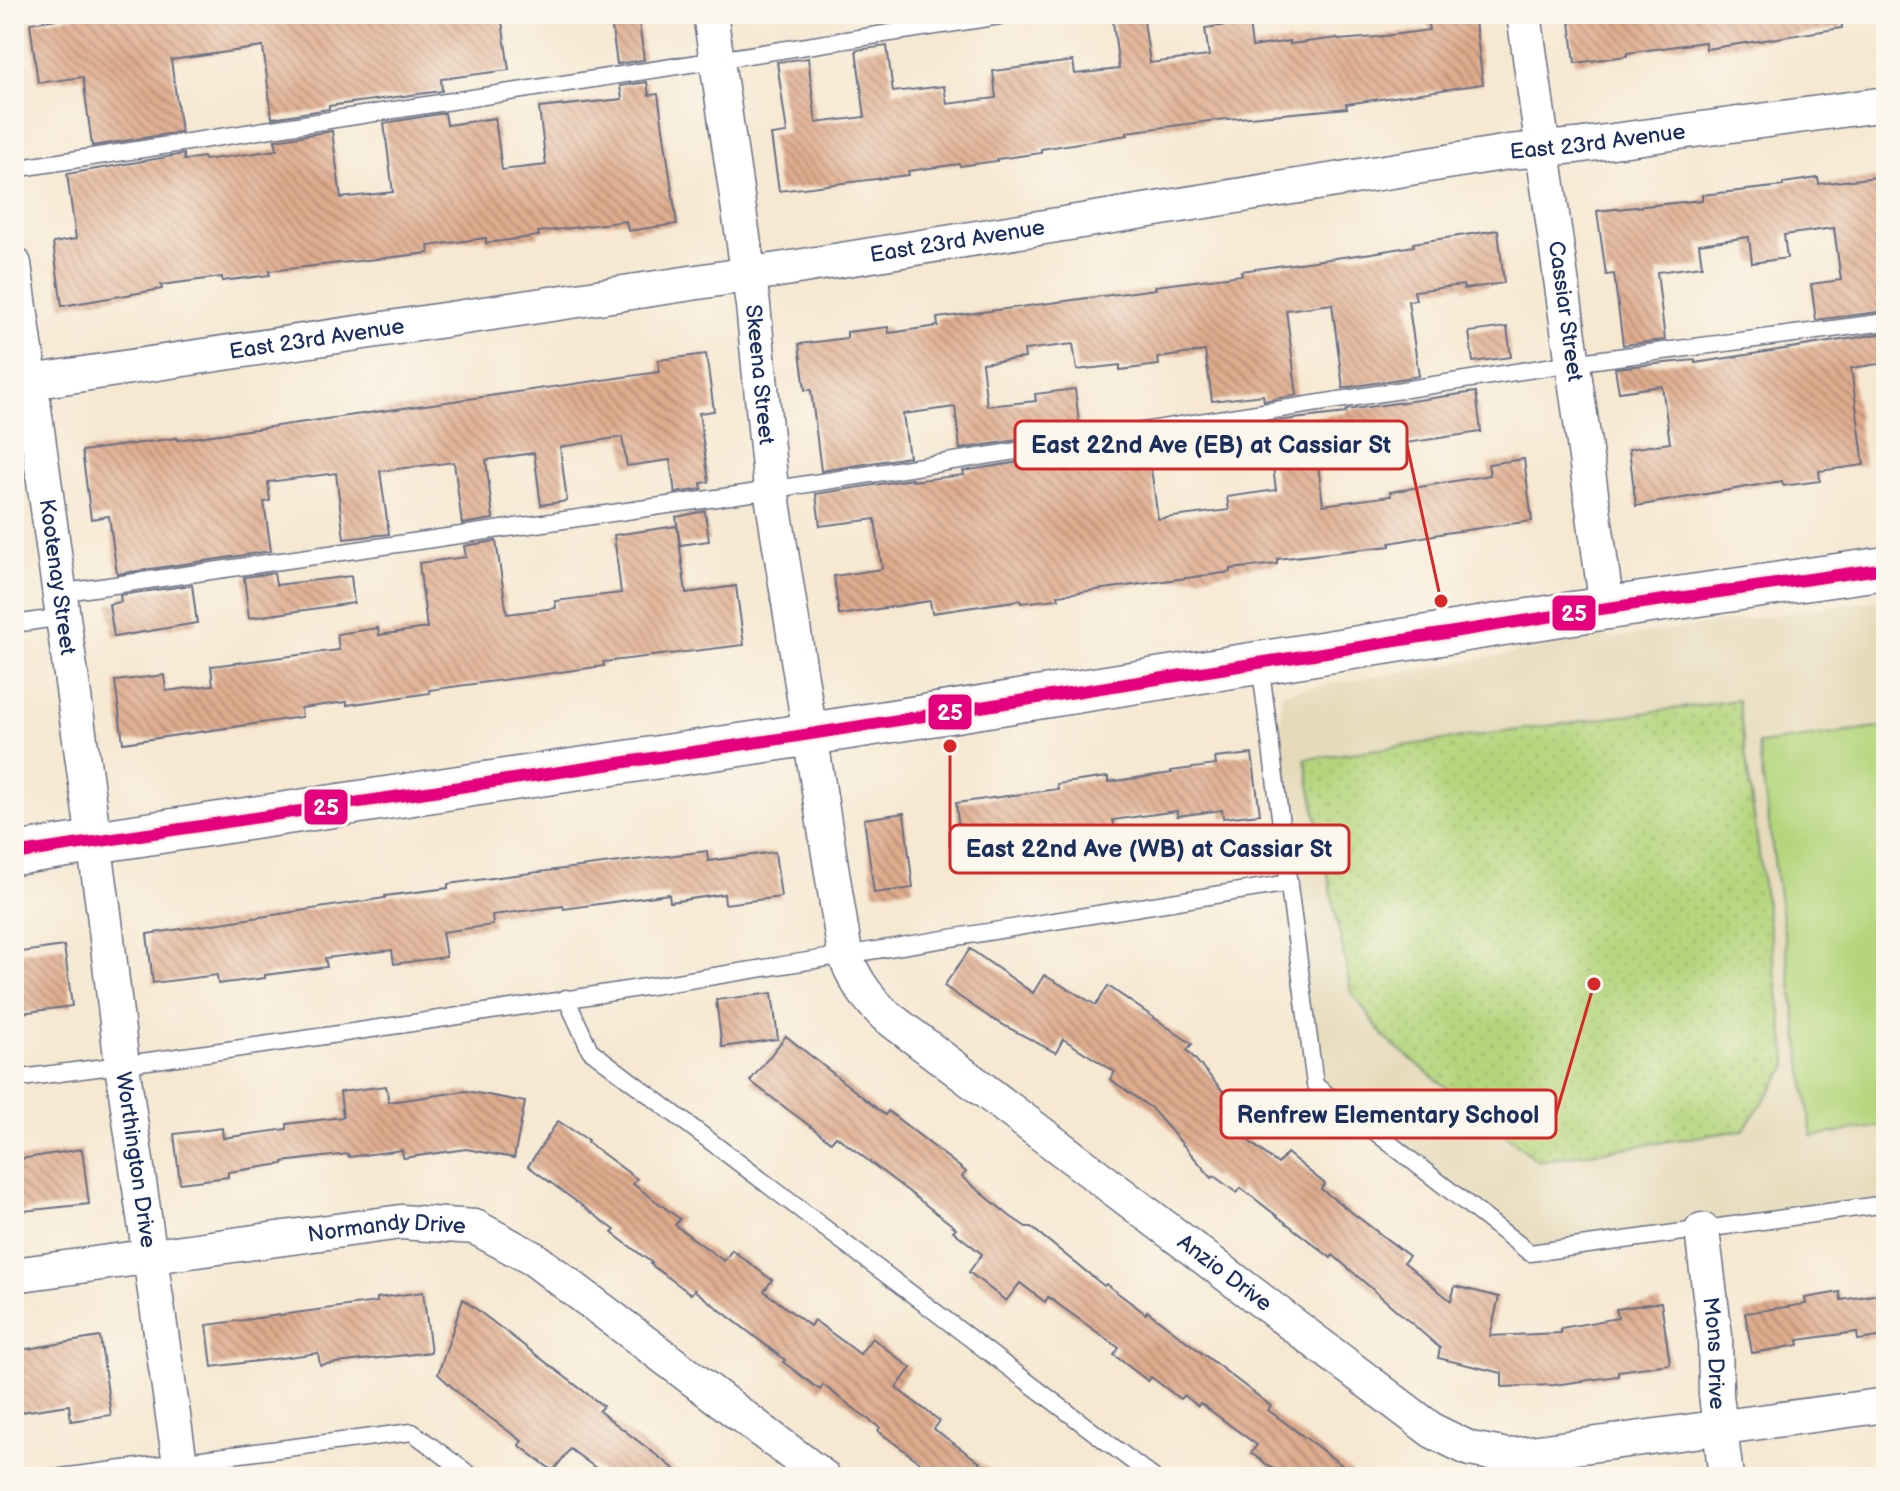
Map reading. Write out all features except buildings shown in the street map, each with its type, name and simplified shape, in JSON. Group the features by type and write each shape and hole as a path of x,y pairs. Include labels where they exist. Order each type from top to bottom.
{"street":[{"name":"Skeena Street","path":"710,14 748,274 771,489 809,734"},
{"name":"Cassiar Street","path":"1524,14 1607,608"},
{"name":"East 23rd Avenue","path":"30,382 748,274 1509,152 1886,104"},
{"name":"Kootenay Street","path":"14,264 94,844"},
{"path":"14,854 809,734 1607,608 1886,568"},
{"name":"Anzio Drive","path":"809,734 845,954 865,996 885,1015 1433,1431 1470,1449 1508,1456 1886,1405"},
{"name":"Worthington Drive","path":"94,844 180,1469"},
{"name":"Normandy Drive","path":"14,1275 401,1222 475,1227 534,1259 823,1477"},
{"name":"Mons Drive","path":"1702,1230 1715,1336 1716,1395 1726,1477"}],"lane":[{"path":"14,169 1013,14"},
{"path":"14,624 61,605 771,489 1572,363 1886,322"},
{"path":"1260,662 1315,1085 1530,1253 1886,1204"},
{"path":"14,1079 566,998 1290,883"},
{"path":"566,998 590,1050 1153,1477"},
{"path":"61,1477 180,1469 412,1432 473,1477"}],"shaded area":[{"path":"1886,599 1886,1204 1530,1253 1315,1085 1269,724 1281,723 1283,692 1541,649 1554,637 1599,631 1609,638 1615,638"}],"green space":[{"path":"1738,700 1788,1066 1743,1130 1538,1161 1386,1039 1351,992 1305,759"},
{"path":"1886,727 1886,1126 1812,1136 1758,744"}],"transit line":[{"name":"25","path":"14,854 779,739 1573,613 1886,568"}],"place":[{"name":"East 22nd Ave (EB) at Cassiar St","path":"1441,601"},
{"name":"East 22nd Ave (WB) at Cassiar St","path":"950,746"},
{"name":"Renfrew Elementary School","path":"1594,984"}]}
